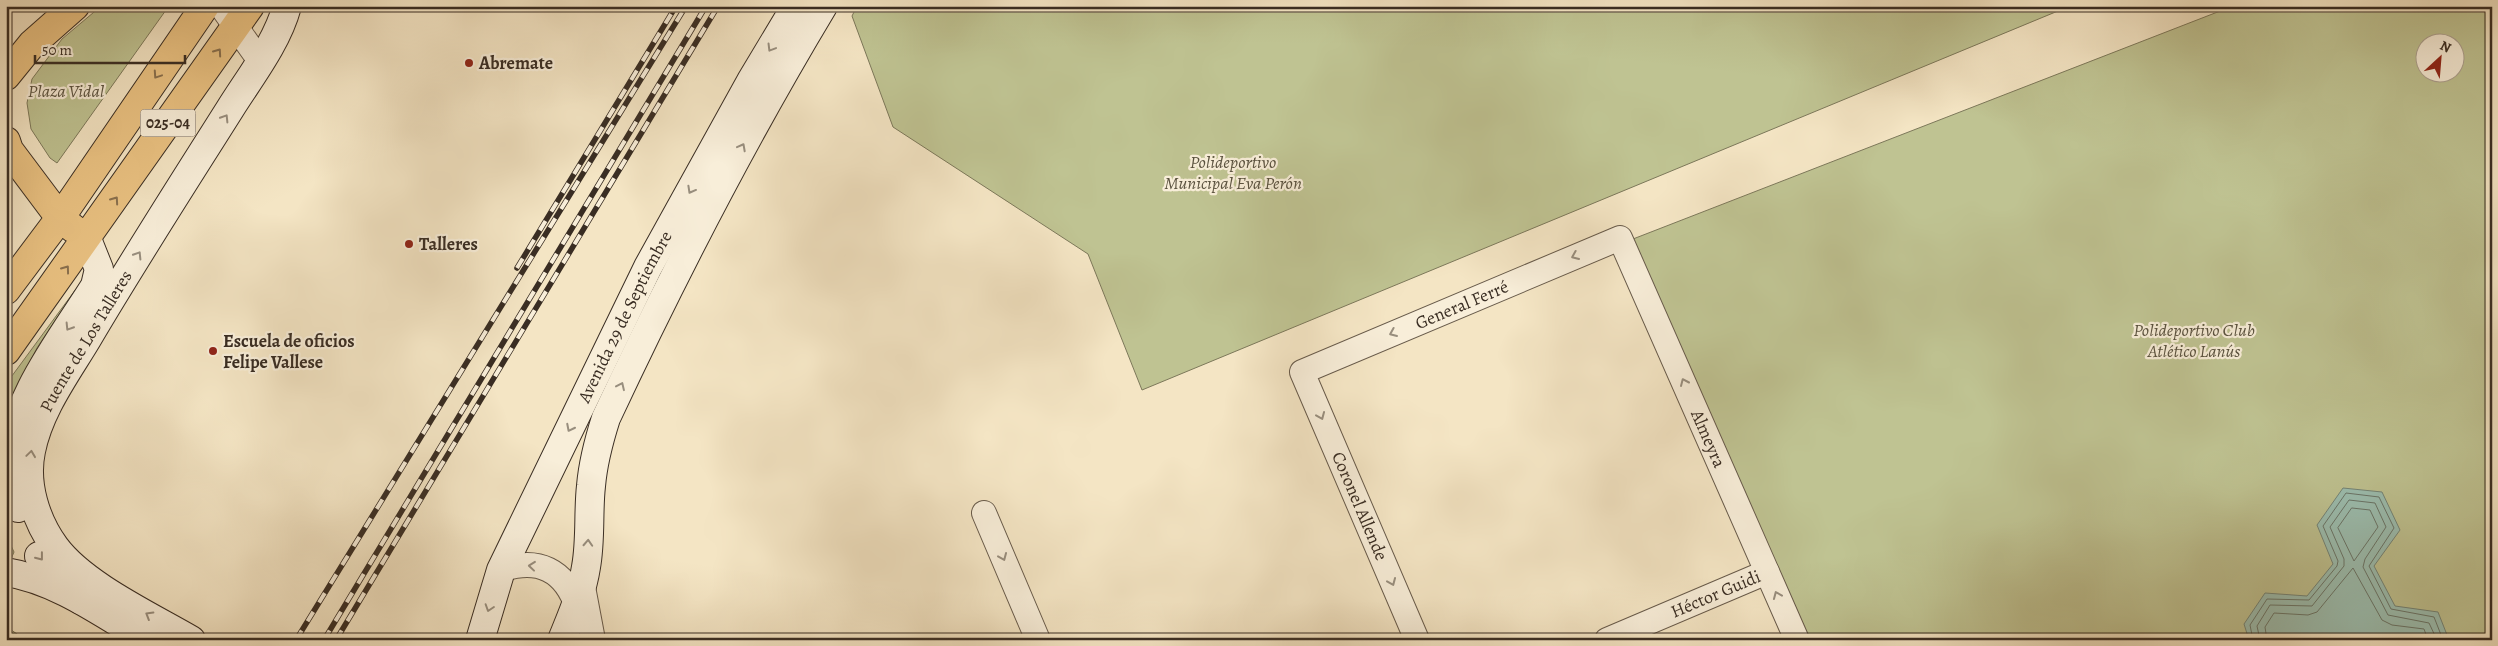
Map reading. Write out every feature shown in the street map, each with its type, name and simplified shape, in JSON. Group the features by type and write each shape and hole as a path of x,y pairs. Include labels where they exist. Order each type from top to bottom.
{"main road":[{"path":"6,76 32,44 75,6"},
{"name":"025-04","path":"6,290 60,218 205,6"},
{"name":"025-04","path":"6,351 87,240 236,13"},
{"path":"8,145 60,218 87,240"},
{"path":"8,145 15,179 37,218 42,242"}],"street":[{"name":"Puente de Los Talleres","path":"80,600 52,572 35,550 23,525 10,464 12,440 36,380 104,291 260,61 287,6"},
{"name":"Avenida 29 de Septiembre","path":"480,640 501,570 648,267 751,82 796,6"},
{"name":"Avenida 29 de Septiembre","path":"562,640 580,596 587,564 591,486 596,448 606,418 692,240 776,84 823,6"},
{"path":"236,13 260,61"},
{"name":"General Ferré","path":"1302,372 1620,238"},
{"name":"Almeyra","path":"1620,238 1797,640"},
{"name":"Puente de Los Talleres","path":"87,240 99,268 104,291 40,422 31,452 29,485 39,519 55,547 71,565 96,583 191,640"},
{"name":"Coronel Allende","path":"1302,372 1417,640"},
{"path":"984,512 1038,640"},
{"path":"501,570 514,565 528,564 542,567 555,573 580,596 593,640"},
{"name":"Puente de Los Talleres","path":"6,572 18,574 80,600 146,640"},
{"name":"Héctor Guidi","path":"1607,640 1767,572"}],"green space":[{"name":"Plaza Vidal","path":"164,6 166,10 57,163 50,158 31,129 27,103 32,79 62,39 100,7"},
{"name":"Polideportivo Municipal Eva Perón","path":"857,6 2070,6 1142,390 1088,254 893,127 852,16"},
{"name":"Polideportivo Club Atlético Lanús","path":"2233,6 2492,6 2492,640 1810,640 1633,239"},
{"path":"76,289 37,348 6,410 6,384"},
{"path":"6,535 14,552 11,559 6,559"},
{"path":"6,626 25,640 6,640"}],"water":[{"path":"2343,488 2382,492 2400,530 2374,566 2395,606 2438,612 2449,640 2323,638 2321,640 2249,640 2244,624 2265,593 2307,596 2333,564 2317,525"}],"railway":[{"path":"517,268 676,6"},
{"path":"296,640 686,6"},
{"path":"324,640 706,6"},
{"path":"336,640 718,6"}],"place":[{"name":"Abremate","path":"469,63"},
{"name":"Talleres","path":"409,244"},
{"name":"Escuela de oficios Felipe Vallese","path":"213,351"}]}
